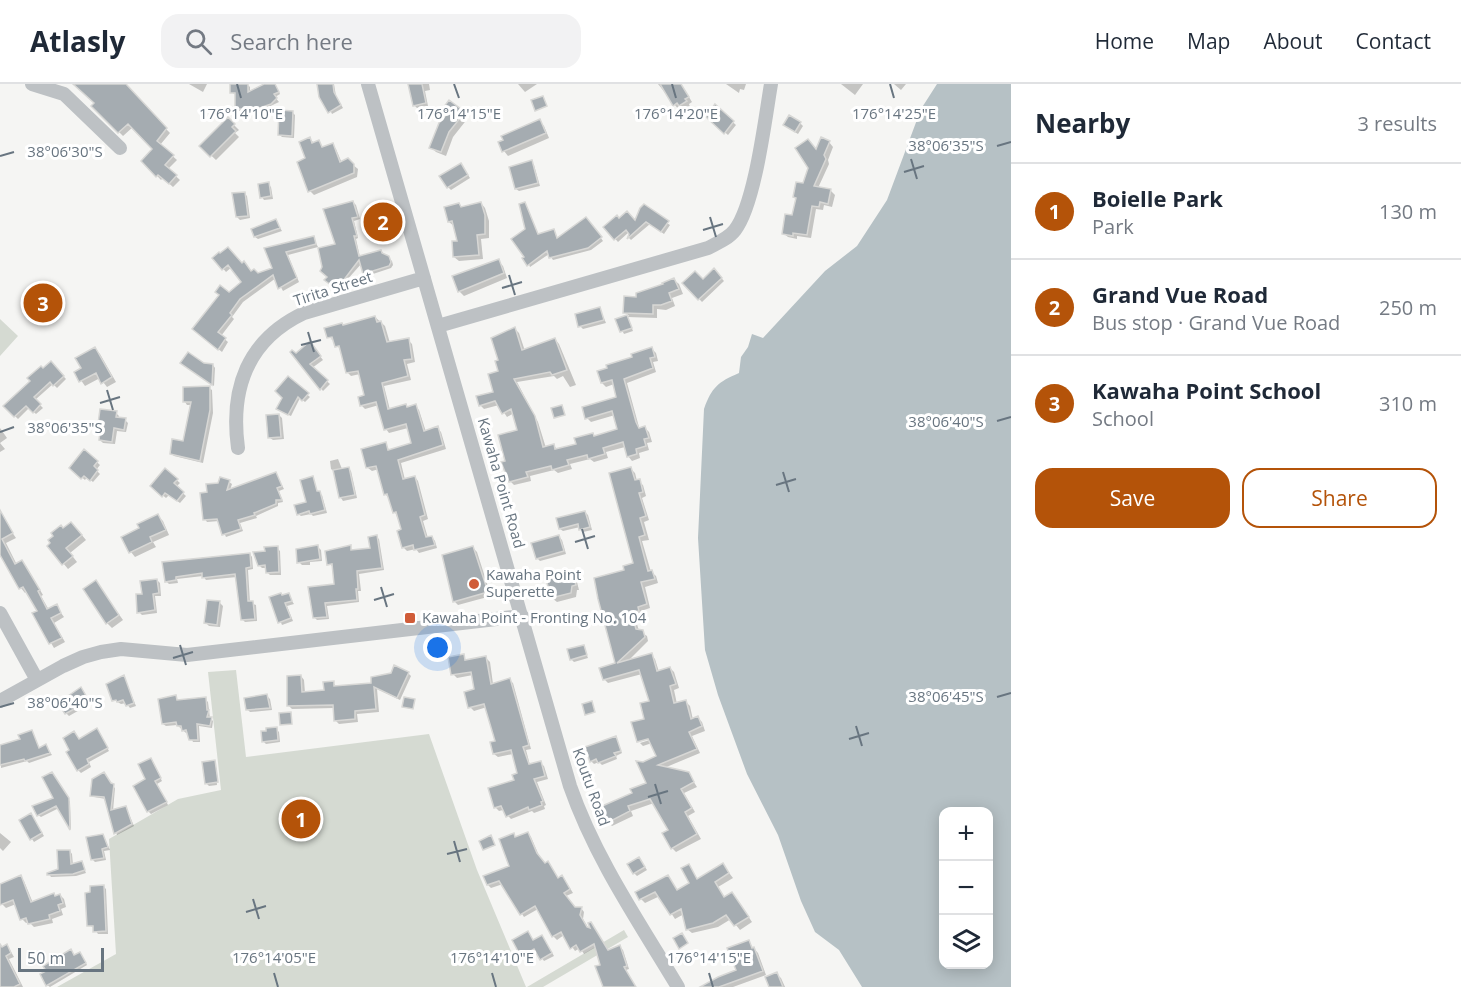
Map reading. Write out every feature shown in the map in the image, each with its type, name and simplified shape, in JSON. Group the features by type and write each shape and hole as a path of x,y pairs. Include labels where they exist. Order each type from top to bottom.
{"street":[{"path":"32,84 64,94 120,148"},
{"name":"Kawaha Point Road","path":"368,84 522,616"},
{"path":"438,326 708,248 722,241 735,230 744,214 750,195 771,84"},
{"name":"Tirita Street","path":"238,448 236,413 241,380 252,357 269,336 293,318 304,313 424,278"},
{"path":"0,613 37,680"},
{"path":"0,701 83,657 101,652 121,649 187,655 522,616"},
{"name":"Koutu Road","path":"522,616 570,786 583,821 606,865 678,987"}],"shaded area":[{"path":"937,84 1011,84 1011,987 862,987 839,950 815,932 801,901 778,835 747,774 718,695 705,650 698,538 704,409 713,390 726,379 739,373 741,357 748,347 752,334 763,338 825,271 857,246 887,200 921,109"},
{"path":"0,319 18,336 0,356"},
{"path":"236,670 246,757 429,734 477,870 526,987 57,987 116,954 109,839 178,799 221,790 208,672"},
{"path":"624,930 628,937 543,987 527,987"}],"building":[{"path":"73,84 126,84 167,128 157,141 174,155 165,165 177,175 169,184 158,175 156,177 141,161 152,149 128,124 118,133 91,106 94,103"},
{"path":"230,84 248,84 248,92 264,84 275,84 279,92 274,94 277,98 271,104 257,109 235,109 235,93 230,93"},
{"path":"317,84 333,84 334,92 341,105 328,113 319,97"},
{"path":"408,84 422,84 426,103 413,106"},
{"path":"660,84 681,84 689,97 685,99 687,101 679,106 677,103 673,106"},
{"path":"543,96 547,106 535,111 531,100"},
{"path":"449,100 465,112 449,132 441,152 429,148 439,123 445,116 440,112"},
{"path":"715,104 734,121 724,134 706,117"},
{"path":"279,110 293,111 292,136 278,135"},
{"path":"789,115 801,122 795,132 783,125"},
{"path":"228,117 235,124 232,127 236,131 210,157 199,146"},
{"path":"540,119 546,133 502,152 498,142 503,140 501,136"},
{"path":"310,137 312,143 319,140 322,147 333,143 340,162 348,158 354,164 354,173 308,192 297,162 305,158 299,142"},
{"path":"821,137 830,141 824,155 826,159 814,186 831,189 828,204 820,202 819,207 812,206 807,235 782,234 785,214 792,215 796,198 793,197 796,182 803,183 808,168 795,148 808,139 816,149"},
{"path":"532,160 538,183 515,189 509,167"},
{"path":"461,163 468,175 447,188 439,176"},
{"path":"269,182 271,196 260,198 258,184"},
{"path":"245,192 248,216 236,217 232,193"},
{"path":"353,201 358,217 352,218 359,256 381,250 389,256 391,262 389,266 363,274 359,260 335,288 324,280 327,277 320,271 322,267 318,248 335,244 323,209"},
{"path":"481,202 485,215 485,234 477,235 479,255 453,257 452,241 457,241 452,221 448,222 444,207 459,203 461,207"},
{"path":"525,202 538,234 554,229 557,238 586,217 602,237 588,248 549,258 547,251 527,266 522,258 524,257 511,239 525,229 519,204"},
{"path":"644,204 669,221 661,232 646,222 627,239 629,234 626,230 614,240 603,227 617,215 619,218 627,211 635,220"},
{"path":"276,219 280,228 254,237 251,229"},
{"path":"314,236 316,244 286,252 297,278 278,289 273,275 240,299 230,313 232,315 218,332 226,338 218,350 192,329 219,295 215,292 220,285 229,292 241,282 228,265 222,270 212,258 219,252 228,247 242,263 244,261 251,271 254,269 258,273 272,268 264,248"},
{"path":"499,259 504,273 458,292 452,276"},
{"path":"714,268 722,278 698,300 682,283 695,271 703,279"},
{"path":"674,278 679,289 669,293 672,301 653,305 653,314 623,313 624,296 636,297 636,293"},
{"path":"600,307 604,320 578,327 575,314"},
{"path":"627,315 632,328 620,332 615,319"},
{"path":"375,316 377,322 381,321 387,342 409,338 412,359 404,360 408,376 382,383 388,409 416,404 424,431 438,426 443,445 398,460 403,479 415,476 425,515 420,517 426,537 432,536 435,545 414,550 413,545 402,548 397,531 401,529 396,512 393,513 387,494 384,495 376,466 366,468 361,449 386,442 388,450 411,443 406,424 384,430 376,402 360,406 358,397 364,395 358,371 346,373 339,346 335,347 332,337 327,338 324,328"},
{"path":"515,327 522,350 555,338 567,370 552,375 550,372 514,379 535,416 543,447 554,444 555,449 576,444 574,438 593,433 594,436 617,429 612,411 585,419 582,407 616,397 612,380 601,383 597,371 607,368 606,365 632,357 631,354 652,347 655,357 650,358 653,368 624,379 636,422 639,428 645,426 649,438 644,439 646,446 636,449 637,454 627,457 623,442 603,448 605,454 588,459 587,455 567,460 569,465 552,470 551,466 526,472 528,477 509,482 501,462 505,461 498,435 517,430 511,409 502,414 495,401 479,406 476,396 493,392 488,374 498,371 495,361 498,360 491,338"},
{"path":"310,341 321,356 310,364 328,380 320,390 290,352 292,350 296,353"},
{"path":"95,347 112,377 101,384 96,373 79,382 74,372 81,368 75,358"},
{"path":"188,352 204,363 213,364 212,385 180,363"},
{"path":"51,361 64,376 53,386 50,382 34,397 41,404 33,413 26,406 14,417 3,406 30,381 27,378"},
{"path":"288,376 309,393 302,401 298,397 288,415 276,409 282,398 275,391"},
{"path":"210,386 210,410 200,461 170,454 172,439 183,441 191,402 183,402 183,387"},
{"path":"562,405 565,415 554,418 551,408"},
{"path":"100,409 117,411 116,417 126,418 124,430 114,428 112,442 99,440"},
{"path":"279,414 281,437 268,438 266,415"},
{"path":"84,449 98,461 94,466 98,470 90,481 84,476 81,479 69,468"},
{"path":"349,467 355,495 339,498 333,470"},
{"path":"631,467 635,480 640,479 643,492 639,493 646,516 640,518 645,535 639,537 648,571 652,570 655,579 641,582 647,604 638,607 639,611 631,612 636,629 643,630 645,637 617,663 652,653 657,671 670,667 676,684 670,686 674,703 686,700 691,719 698,716 702,726 689,732 697,749 658,765 689,772 694,782 681,789 692,808 685,812 697,834 671,849 662,833 668,830 650,799 628,806 630,811 607,823 600,807 632,793 630,789 646,783 636,761 643,762 656,756 648,739 637,742 631,722 644,719 640,703 649,701 639,670 603,680 599,668 615,663 594,578 624,570 623,566 633,563 609,473"},
{"path":"165,468 178,479 174,483 184,492 177,501 165,493 162,497 150,486"},
{"path":"276,472 282,486 277,488 282,500 276,500 276,504 254,513 255,515 238,520 241,529 222,535 217,519 203,520 200,493 207,492 206,484 218,483 220,477 230,480 227,490"},
{"path":"313,476 325,510 310,514 309,511 297,515 294,505 306,502 300,480"},
{"path":"0,510 13,533 2,539 15,564 22,560 40,590 38,591 47,609 57,604 61,613 51,618 62,638 49,644 32,613 37,611 23,587 19,589 0,555"},
{"path":"585,511 590,527 579,530 578,524 559,529 556,518"},
{"path":"158,514 166,530 150,537 152,542 129,553 121,537 139,528 137,524"},
{"path":"71,522 82,535 66,548 73,556 62,565 47,546 50,543 48,540 53,536 51,533 61,525 63,528"},
{"path":"377,535 382,568 357,571 357,600 325,603 327,617 313,618 308,587 334,584 332,564 327,565 325,551 351,545 351,550 370,548 368,537"},
{"path":"559,535 564,551 536,559 531,543"},
{"path":"318,545 320,559 297,563 296,549"},
{"path":"278,546 279,572 266,573 265,565 258,566 253,552 265,551 264,547"},
{"path":"473,546 488,592 453,602 442,555"},
{"path":"250,553 251,567 246,568 248,601 253,601 255,619 241,620 235,574 202,578 202,573 176,577 176,580 165,582 162,562"},
{"path":"557,571 558,576 572,572 576,585 572,586 571,593 551,598 545,575"},
{"path":"157,579 159,593 153,594 155,610 137,613 136,594 142,594 140,581"},
{"path":"96,580 119,615 106,624 83,589"},
{"path":"281,593 282,595 289,593 292,601 285,603 291,618 278,623 269,597"},
{"path":"207,600 220,601 217,625 204,623"},
{"path":"584,645 587,655 570,660 567,649"},
{"path":"464,654 465,660 486,656 491,684 510,678 529,745 523,747 529,764 541,761 545,776 534,779 543,801 542,805 529,810 528,807 506,817 501,806 494,808 488,788 514,780 512,775 517,773 511,750 493,754 490,742 495,741 484,704 468,708 464,692 474,689 471,672 451,675 448,657"},
{"path":"394,665 409,672 397,698 374,687 376,709 355,711 355,719 334,721 333,705 287,706 287,676 301,675 302,692 324,690 323,682 334,681 334,686 371,683 371,677 391,673"},
{"path":"124,675 134,703 126,706 123,700 112,701 106,684"},
{"path":"81,687 89,701 65,714 58,703"},
{"path":"267,694 270,708 246,710 244,698"},
{"path":"176,695 177,700 206,697 207,710 209,710 207,717 212,717 210,726 197,724 198,740 189,740 186,730 182,731 181,726 177,726 176,722 162,724 158,699"},
{"path":"404,697 415,699 413,709 402,707"},
{"path":"592,701 595,712 585,715 582,704"},
{"path":"291,712 292,724 280,725 279,713"},
{"path":"277,727 278,740 262,742 261,731"},
{"path":"97,728 108,748 87,759 89,764 77,771 66,752 69,750 63,738 74,731 79,739"},
{"path":"32,730 39,748 46,744 50,753 25,761 24,759 0,765 0,745 20,739 18,735"},
{"path":"616,736 621,751 614,753 616,756 598,763 596,759 590,762 585,747"},
{"path":"151,758 161,778 155,781 167,802 147,812 133,786 145,779 138,764"},
{"path":"215,760 218,782 205,784 202,762"},
{"path":"52,772 69,798 70,830 56,806 37,816 32,806 53,798 42,777"},
{"path":"104,772 114,784 111,810 126,806 132,824 114,834 104,797 90,796 92,779"},
{"path":"31,813 42,833 30,840 19,820"},
{"path":"528,832 537,853 545,863 548,861 558,878 562,875 570,889 564,893 575,907 582,907 580,915 587,927 590,928 588,923 591,922 608,950 620,945 627,966 624,967 636,987 603,987 595,966 600,965 594,944 580,952 576,945 570,949 561,932 552,937 535,906 520,915 499,881 487,885 483,876 509,866 499,839 514,833 515,837"},
{"path":"103,834 108,847 102,849 104,858 91,860 86,837"},
{"path":"491,835 495,845 483,850 479,841"},
{"path":"57,850 70,850 71,864 82,861 85,870 73,874 47,875 58,869"},
{"path":"639,857 645,867 633,874 627,864"},
{"path":"723,863 729,873 715,882 724,897 732,892 749,917 734,926 726,915 713,923 686,930 681,909 670,915 655,892 639,900 635,892 668,875 677,890 689,883 681,868 689,864 697,879"},
{"path":"21,875 31,902 54,893 55,896 60,894 63,903 58,905 60,911 49,915 50,919 28,924 26,918 20,920 13,900 0,905 0,884"},
{"path":"104,885 106,931 93,932 93,926 87,926 85,893 90,892 90,886"},
{"path":"528,931 533,940 542,935 552,953 540,960 534,949 521,957 512,940"},
{"path":"682,933 688,943 679,949 673,938"},
{"path":"749,940 763,971 719,987 700,987 736,970 727,948"},
{"path":"0,944 2,947 7,944 11,953 6,956 20,984 14,987 0,987"},
{"path":"71,949 74,955 80,952 86,963 46,986 40,974 46,971 43,966"},
{"path":"777,972 783,987 769,987 765,977"}],"place":[{"name":"Grand Vue Road","path":"383,222"},
{"name":"Kawaha Point School","path":"43,303"},
{"name":"Kawaha Point Superette","path":"474,584"},
{"name":"Kawaha Point - Fronting No. 104","path":"410,618"},
{"name":"Boielle Park","path":"301,819"}]}
